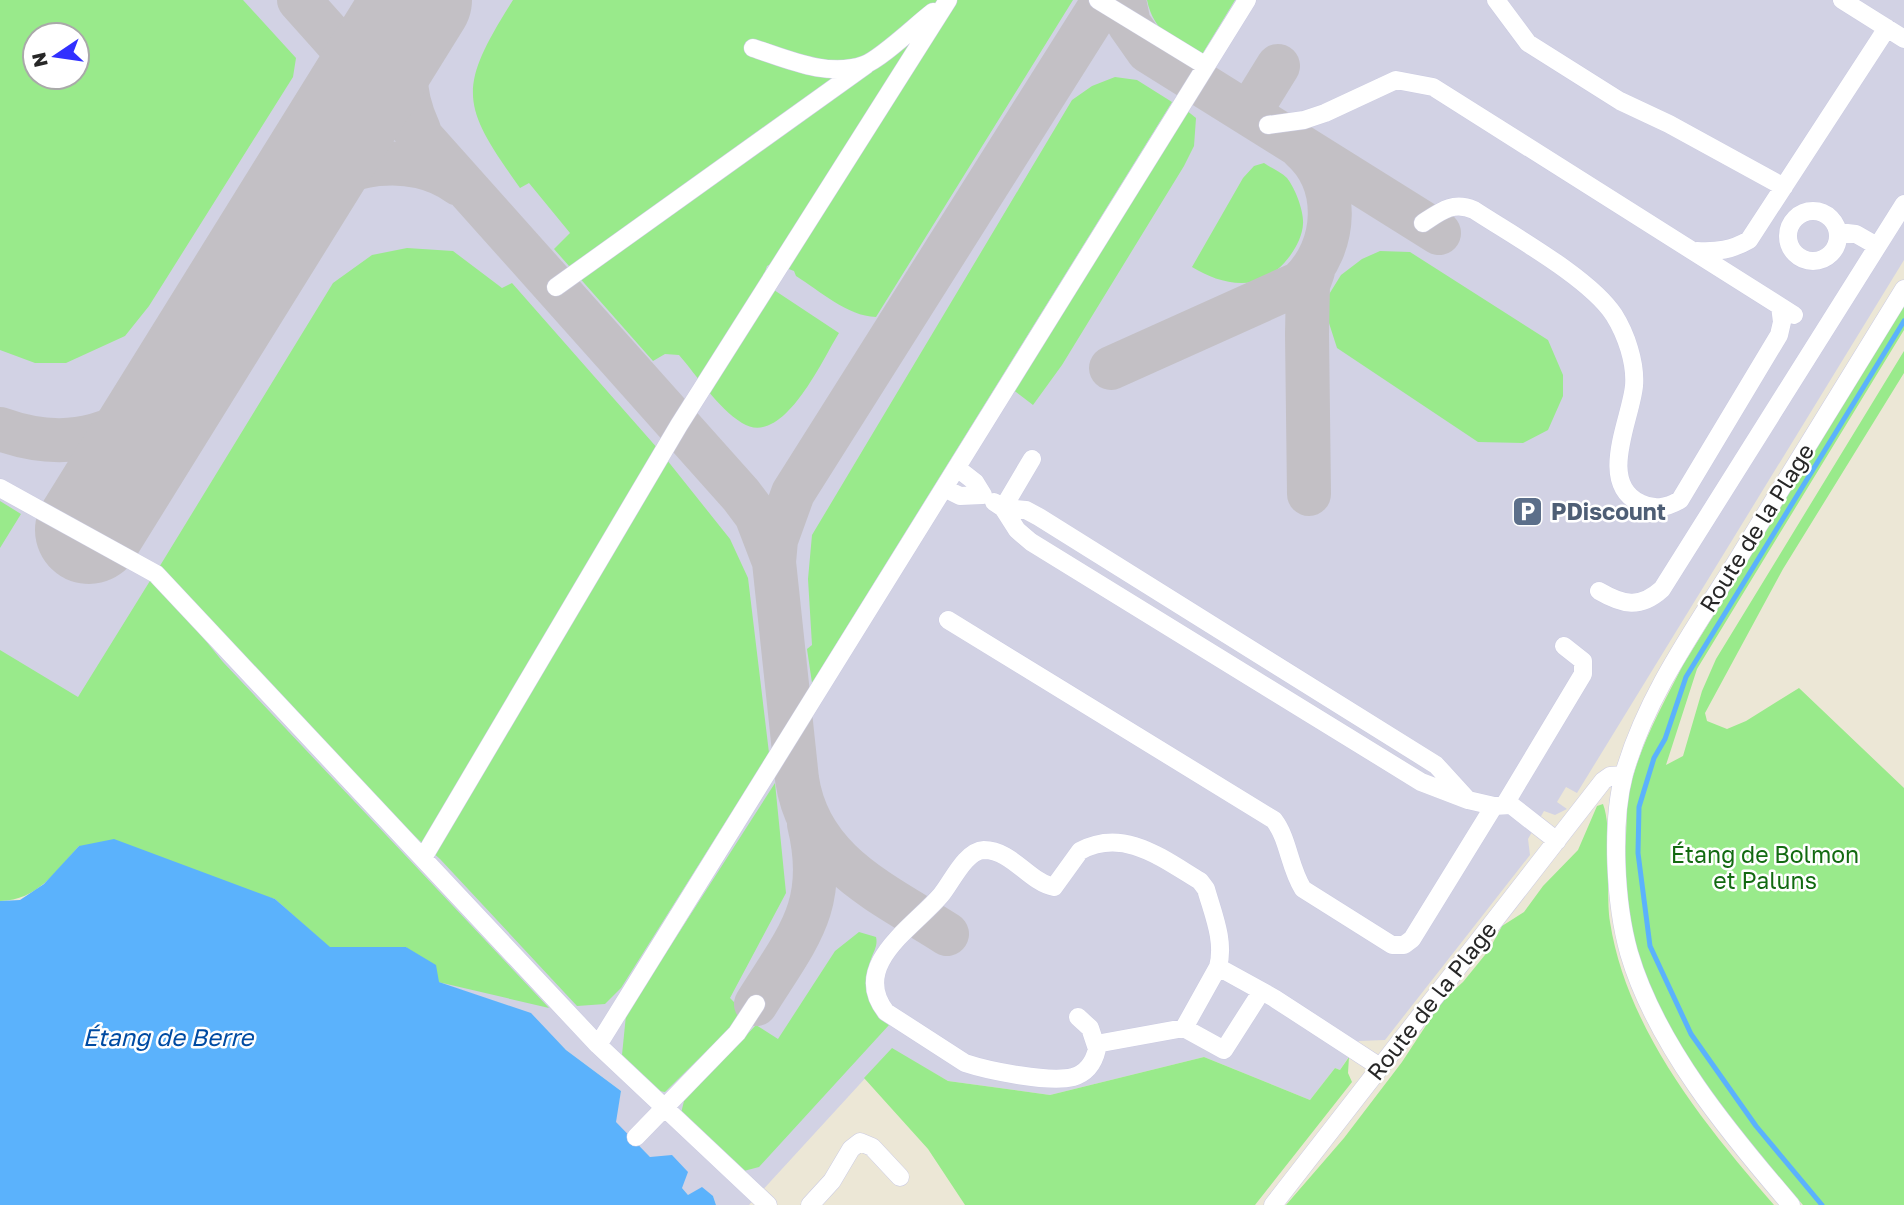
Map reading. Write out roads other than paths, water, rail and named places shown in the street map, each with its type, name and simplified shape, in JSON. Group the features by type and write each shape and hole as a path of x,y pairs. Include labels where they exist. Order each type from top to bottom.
{"street":[{"path":"1098,0 1206,65"},
{"path":"597,1045 1247,0"},
{"path":"1496,0 1528,43 1620,101 1669,124 1784,187"},
{"path":"1842,0 1904,39"},
{"path":"556,287 866,65 946,1"},
{"path":"423,858 679,425 946,1"},
{"path":"1697,251 1737,247 1749,240 1887,28"},
{"path":"753,48 816,68 838,70 866,65"},
{"path":"1268,125 1304,120 1325,113 1396,79 1433,87 1697,251 1787,311 1779,335 1680,500 1668,507 1650,508 1631,499 1621,481 1618,459 1634,384 1629,348 1613,314 1585,285 1474,209 1453,205 1423,223"},
{"path":"1599,591 1621,603 1630,604 1648,600 1662,589 1904,204"},
{"path":"1838,232 1856,234 1877,246"},
{"name":"Route de la Plage","path":"1791,1205 1690,1074 1644,995 1629,951 1619,896 1618,839 1624,775 1662,682 1904,289"},
{"path":"1003,508 1032,459"},
{"path":"957,468 969,475 983,495 1003,508 1017,530 1031,542 1421,782 1468,800 1516,807 1557,841"},
{"path":"0,488 156,574 597,1045 768,1205"},
{"path":"944,488 960,496 983,495"},
{"path":"1003,508 1026,510 1039,517 1436,765 1468,800"},
{"path":"948,620 1274,820 1281,830 1296,878 1303,889 1392,945 1404,945 1412,939 1583,674 1583,661 1564,646"},
{"name":"Route de la Plage","path":"1273,1205 1603,781 1611,776 1624,775"},
{"path":"1078,1017 1090,1028 1096,1044 1095,1059 1087,1069 1068,1077 979,1068 965,1063 886,1012 878,1001 874,986 878,968 894,940 940,896 967,859 976,852 996,852 1054,887 1080,851 1123,842 1139,845 1200,881 1206,889 1221,945 1218,967 1184,1028"},
{"path":"1218,967 1381,1067"},
{"path":"1096,1044 1184,1028 1224,1050 1261,992"},
{"path":"636,1138 737,1033 756,1004"},
{"path":"810,1205 832,1181 851,1149 860,1142 872,1147 900,1177"}],"water":[{"name":"Étang de Berre","path":"114,839 275,899 330,947 406,947 436,965 439,982 531,1013 566,1050 621,1091 616,1122 650,1157 672,1155 688,1172 682,1188 688,1195 702,1187 713,1196 716,1205 0,1205 0,901 20,900 44,884 79,846"}],"waterway":[{"path":"1822,1205 1756,1126 1691,1034 1650,946 1638,853 1639,807 1654,758 1665,739 1686,677 1904,321"}],"place":[{"name":"PDiscount","path":"1528,512"}],"park label":[{"name":"Étang de Bolmon et Paluns","path":"1765,868"}]}
